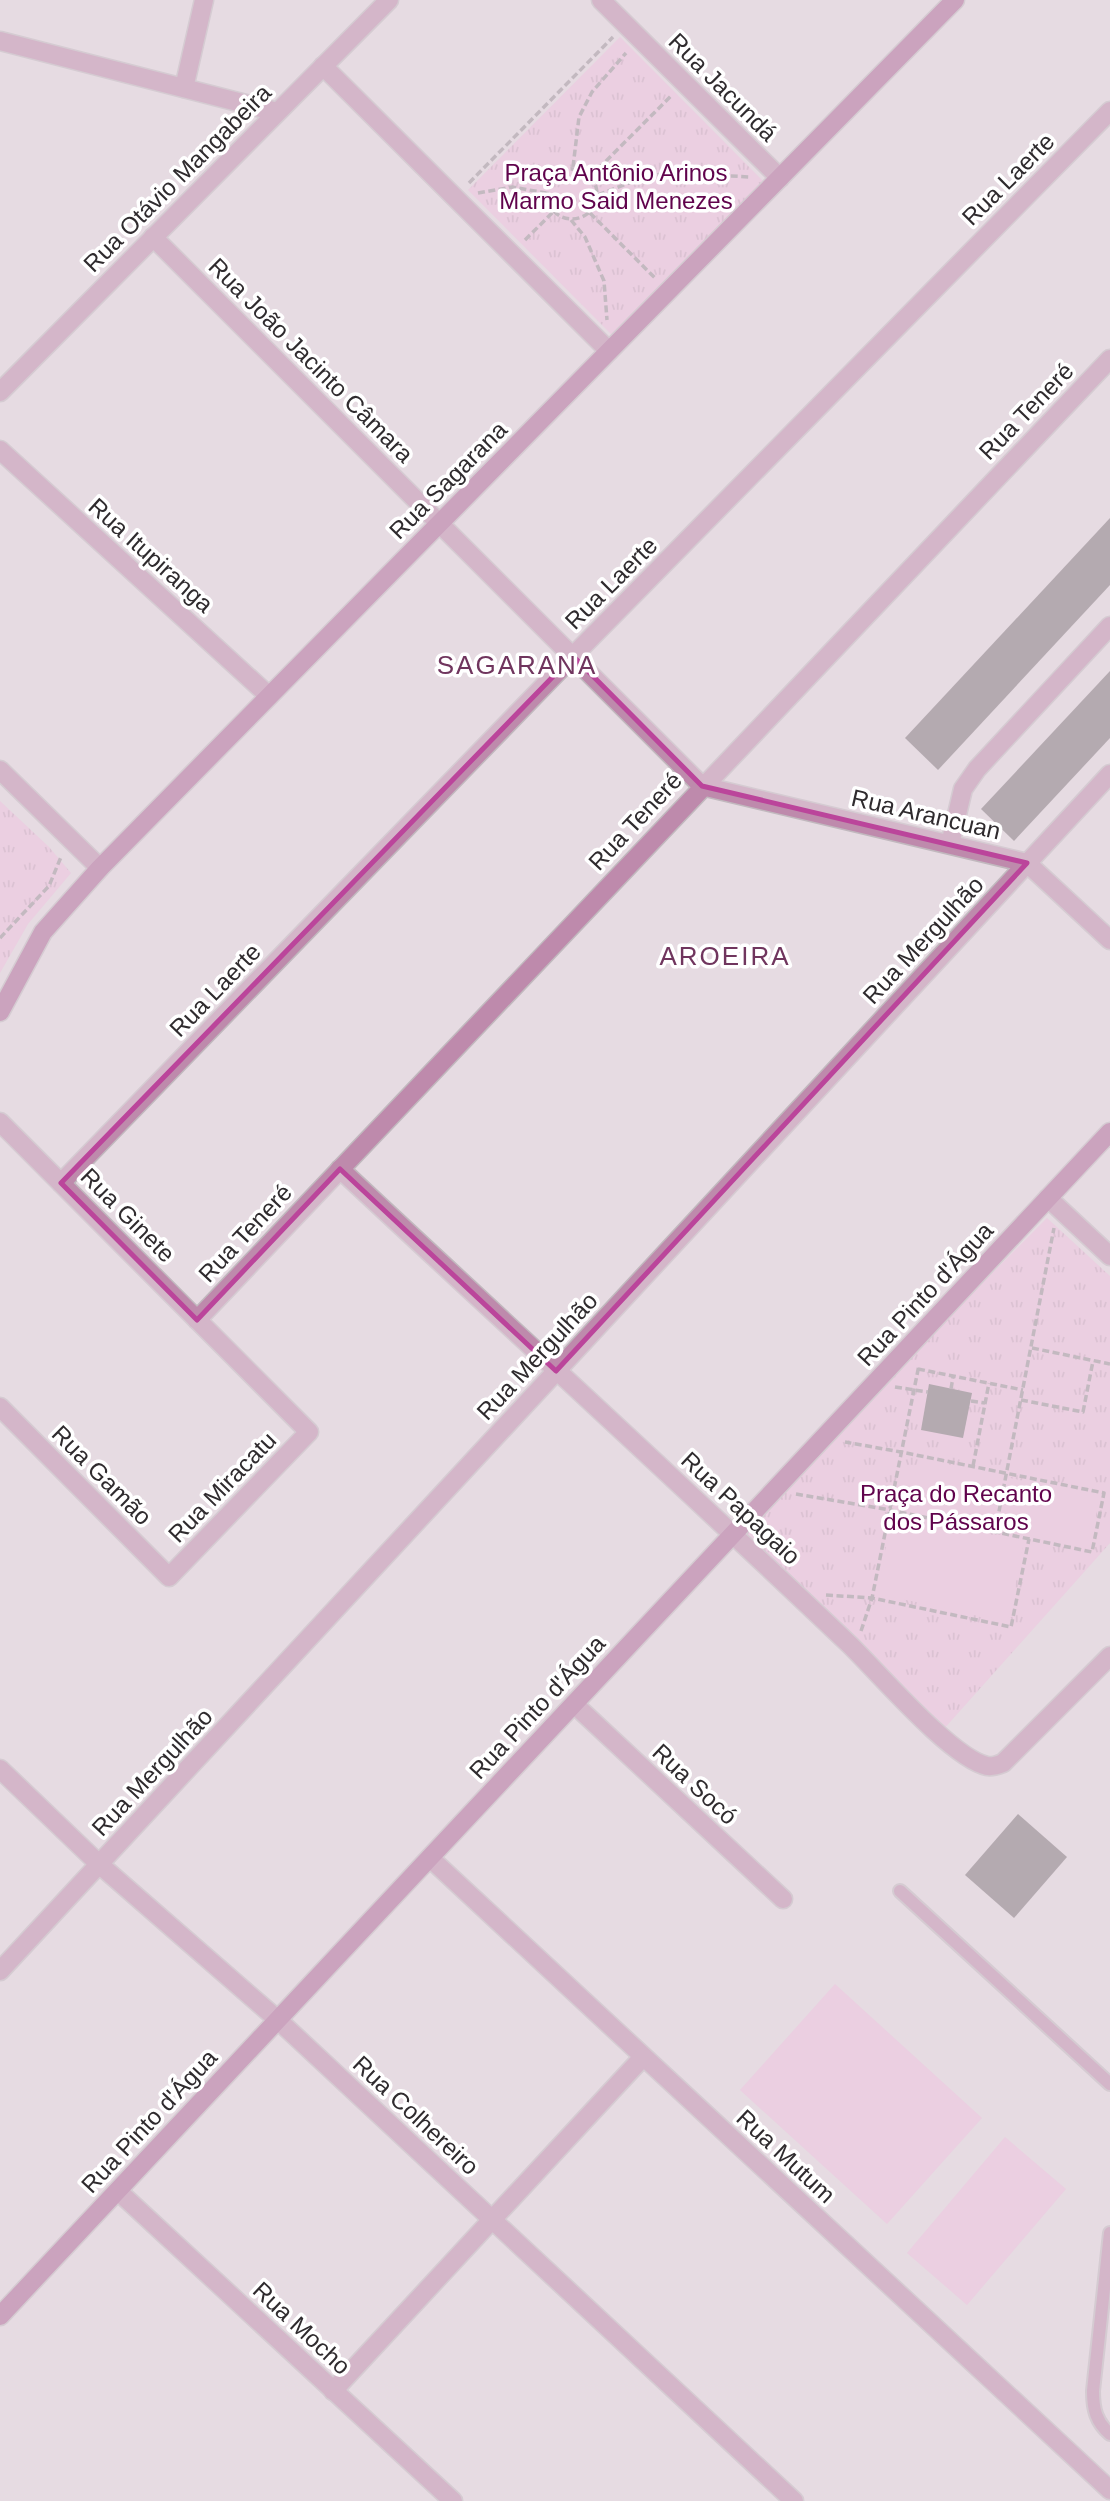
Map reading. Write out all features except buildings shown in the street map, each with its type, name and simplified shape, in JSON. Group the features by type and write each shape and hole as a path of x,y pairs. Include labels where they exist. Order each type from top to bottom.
{"street":[{"path":"184,88 204,0"},
{"name":"Rua Otávio Mangabeira","path":"0,392 389,0"},
{"name":"Rua Jacundá","path":"601,0 780,178"},
{"name":"Rua Sagarana","path":"0,1012 43,932 100,868 951,1"},
{"path":"0,41 277,112"},
{"path":"323,66 609,351"},
{"name":"Rua Laerte","path":"61,1183 573,656 1110,111"},
{"name":"Rua João Jacinto Câmara","path":"153,237 702,786"},
{"name":"Rua Teneré","path":"197,1320 1110,359"},
{"name":"Rua Itupiranga","path":"0,450 270,696"},
{"path":"950,844 963,789 977,769 1110,626"},
{"path":"0,770 100,868"},
{"name":"Rua Mergulhão","path":"0,1971 1110,774"},
{"name":"Rua Arancuan","path":"702,786 1027,863 1110,940"},
{"name":"Rua Ginete","path":"0,1122 309,1432"},
{"name":"Rua Pinto d'Água","path":"0,2316 873,1385 1053,1202 1110,1132"},
{"name":"Rua Papagaio","path":"340,1169 733,1534 855,1650 942,1738 975,1761 990,1766 1003,1763 1110,1656"},
{"path":"1053,1202 1110,1256"},
{"name":"Rua Gamão","path":"3,1416 169,1577"},
{"name":"Rua Miracatu","path":"169,1577 309,1432"},
{"name":"Rua Socó","path":"574,1704 783,1899"},
{"name":"Rua Colhereiro","path":"0,1769 99,1864 278,2020 794,2501"},
{"name":"Rua Mutum","path":"429,1858 1110,2490"},
{"path":"333,2391 643,2057"},
{"name":"Rua Mocho","path":"118,2191 453,2501"}],"lane":[{"path":"900,1891 1108,2079"},
{"path":"1110,2233 1093,2409 1104,2429 1110,2434"}],"path":[{"path":"455,197 625,24"},
{"path":"573,167 579,117 592,92 639,38"},
{"path":"591,176 683,83"},
{"path":"571,220 590,213 598,195 591,176 573,167 554,174 546,193 553,212 571,220 586,237 604,281 609,351"},
{"path":"598,195 647,176 660,174 780,178"},
{"path":"455,197 512,187 546,193"},
{"path":"512,254 553,212"},
{"path":"590,213 668,291"},
{"path":"0,938 49,886 60,861 63,832"},
{"path":"995,1532 1032,1348 1053,1202"},
{"path":"1032,1348 1110,1364"},
{"path":"855,1650 872,1598 922,1357"},
{"path":"1021,1400 1083,1412 1093,1361"},
{"path":"918,1369 1023,1390"},
{"path":"951,1389 954,1376"},
{"path":"973,1466 989,1383"},
{"path":"873,1385 928,1392"},
{"path":"971,1401 985,1404"},
{"path":"774,1490 890,1510 1092,1552 1104,1493 901,1451 822,1439"},
{"path":"795,1593 872,1598 1011,1626 1029,1539"}],"highlighted area":[{"path":"573,656 702,786 1027,863 556,1371 340,1169 197,1320 61,1183"}],"green space":[{"name":"Praça Antônio Arinos Marmo Said Menezes","path":"620,37 764,182 612,335 468,190"},
{"path":"0,801 49,847 71,873 28,924 0,973"},
{"name":"Praça do Recanto dos Pássaros","path":"1047,1218 1110,1276 1110,1543 942,1731 739,1532"},
{"path":"918,1459 1003,1476 993,1528 907,1510"},
{"path":"1010,1478 1100,1496 1089,1548 1000,1529"},
{"path":"892,1515 1024,1542 1008,1621 877,1594"},
{"path":"835,1984 982,2118 887,2224 740,2090"},
{"path":"1005,2137 1066,2189 967,2305 907,2253"}],"district":[{"name":"SAGARANA","path":"517,665"},
{"name":"AROEIRA","path":"725,956"}]}
